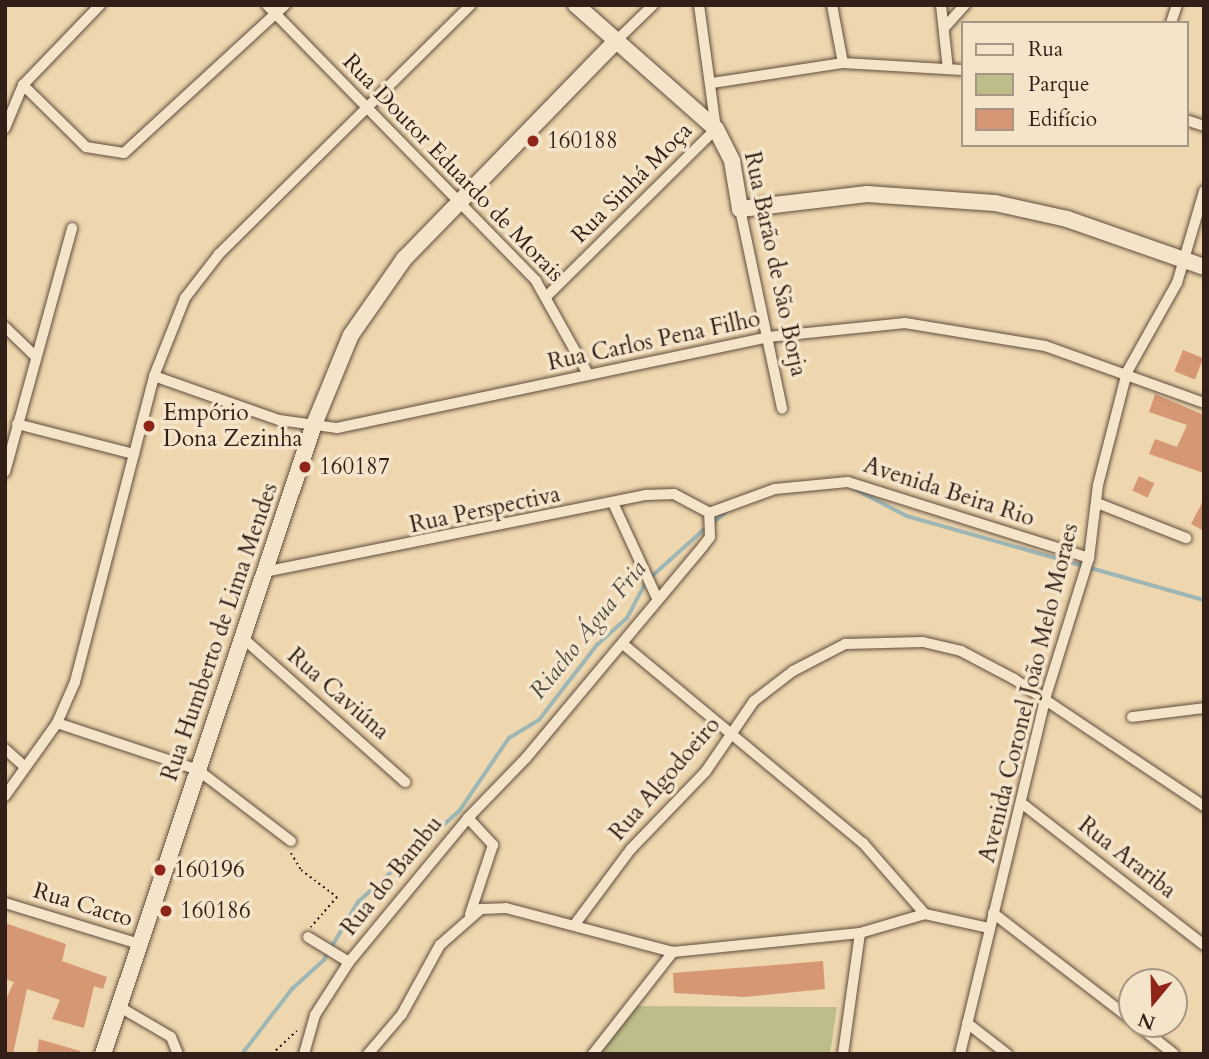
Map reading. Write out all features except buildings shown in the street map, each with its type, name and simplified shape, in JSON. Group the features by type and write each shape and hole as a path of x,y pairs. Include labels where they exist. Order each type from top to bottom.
{"street":[{"path":"5,128 23,85 100,5"},
{"name":"Rua Doutor Eduardo de Morais","path":"267,5 548,295 588,374"},
{"path":"23,85 86,147 124,153 285,5"},
{"path":"5,796 57,723 84,650 154,376 173,321 200,275 471,5"},
{"path":"576,5 716,129"},
{"name":"Rua Humberto de Lima Mendes","path":"103,1054 313,427 365,309 459,201 653,5"},
{"name":"Rua Barão de São Borja","path":"699,5 712,83 716,129 732,161 782,410"},
{"path":"831,5 843,63"},
{"path":"941,5 946,27 948,69"},
{"path":"946,27 965,5"},
{"path":"712,83 843,63 960,71"},
{"name":"Rua Sinhá Moça","path":"548,295 716,129"},
{"name":"Avenida Coronel João Melo Moraes","path":"960,1054 989,928 1024,805 1045,699 1089,559 1097,503 1127,372 1171,297 1204,191"},
{"path":"740,209 867,194 995,203 1184,258 1204,267"},
{"path":"5,472 72,228"},
{"name":"Rua Carlos Pena Filho","path":"154,376 313,427 391,418 768,337 905,323 987,332 1127,372 1204,403"},
{"path":"5,327 36,356"},
{"path":"17,424 134,454"},
{"name":"Avenida Beira Rio","path":"711,517 775,489 848,482 1089,559"},
{"name":"Rua Perspectiva","path":"264,572 674,494 711,517"},
{"path":"1097,503 1186,538"},
{"path":"614,505 654,593"},
{"path":"468,818 623,644 654,593 710,537 711,517"},
{"name":"Rua Caviúna","path":"243,638 405,782"},
{"name":"Rua Algodoeiro","path":"575,924 774,682 845,644 865,641 923,642 961,651 1045,699 1204,806"},
{"path":"623,644 731,737 863,844 926,914"},
{"path":"1132,717 1204,708"},
{"path":"57,723 198,770 291,841"},
{"path":"5,748 25,767"},
{"name":"Rua Arariba","path":"1024,805 1204,944"},
{"name":"Rua do Bambu","path":"308,937 349,962 468,818 492,845 470,914"},
{"name":"Rua Cacto","path":"10,905 139,944"},
{"path":"384,1054 371,1051 402,1014 440,945 470,914 506,908 575,924 673,952 860,933 926,914 989,928"},
{"path":"993,913 1118,1009"},
{"path":"843,1054 860,933"},
{"path":"593,1054 673,952"},
{"path":"304,1054 315,1015 349,962"},
{"path":"118,1006 171,1037 178,1054"},
{"path":"967,1023 1007,1054"},
{"path":"1154,1038 1174,1054"}],"path":[{"name":"Rua do Bambu","path":"291,841 298,868 337,897 308,937"},
{"path":"272,1054 315,1015"}],"green space":[{"path":"632,1006 837,1007 830,1054 597,1054"}],"waterway":[{"name":"Riacho Água Fria","path":"855,489 907,516 1204,600"},
{"name":"Riacho Água Fria","path":"713,523 726,512"},
{"name":"Riacho Água Fria","path":"651,577 707,527"},
{"name":"Riacho Água Fria","path":"242,1054 292,989 324,960 358,902 460,810 509,738 539,720 597,645 627,618 646,583"}],"place":[{"name":"160188","path":"533,141"},
{"name":"Empório Dona Zezinha","path":"149,426"},
{"name":"160187","path":"305,467"},
{"name":"160196","path":"160,870"},
{"name":"160186","path":"166,911"}]}
